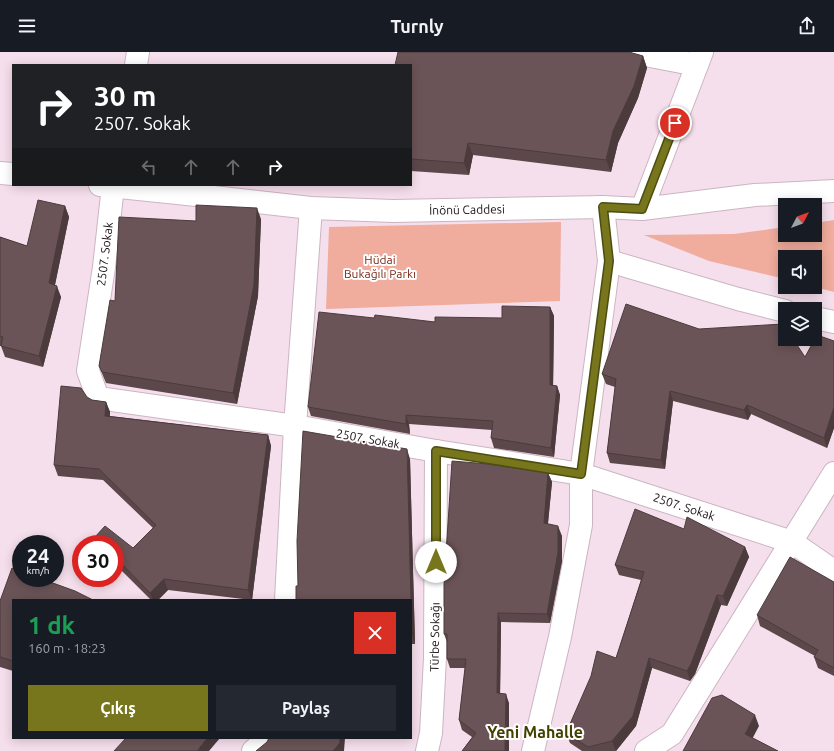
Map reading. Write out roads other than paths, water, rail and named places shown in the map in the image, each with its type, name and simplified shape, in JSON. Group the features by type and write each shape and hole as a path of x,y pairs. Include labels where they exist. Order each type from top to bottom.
{"street":[{"path":"136,64 138,52"},
{"path":"636,52 645,55 700,58 642,209"},
{"path":"0,173 12,174"},
{"name":"İnönü Caddesi","path":"107,186 179,190 311,208 393,211 603,207 642,209 755,195 834,191"},
{"name":"2507. Sokak","path":"107,186 104,267 88,371 98,398 295,426 436,451 581,474 792,542 834,571"},
{"path":"533,751 560,637 581,525 581,474 609,261 603,207"},
{"path":"286,599 295,426 311,208"},
{"path":"609,261 778,309"},
{"path":"822,319 834,322"},
{"name":"Türbe Sokağı","path":"426,751 432,734 435,658 436,451"},
{"path":"646,751 672,734 834,473"},
{"path":"253,751 262,743 264,739"}],"district":[{"name":"Yeni Mahalle","path":"535,732"}],"park label":[{"name":"Hüdai Bukağılı Parkı","path":"380,267"}]}
